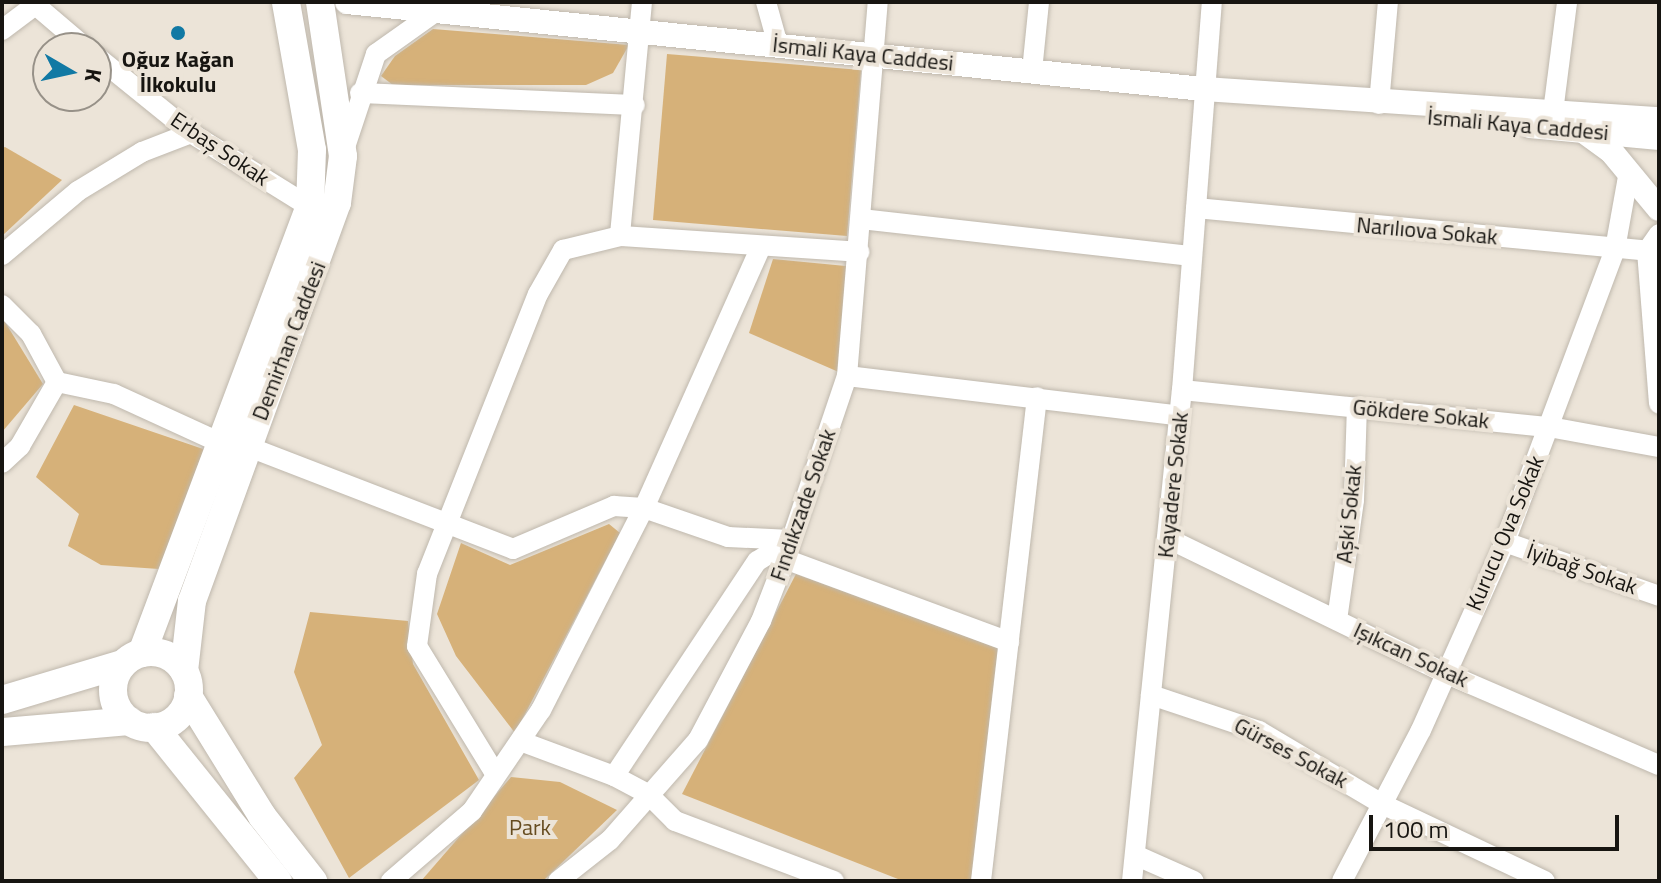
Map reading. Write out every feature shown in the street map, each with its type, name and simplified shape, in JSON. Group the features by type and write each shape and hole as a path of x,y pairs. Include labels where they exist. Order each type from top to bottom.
{"main road":[{"name":"Demirhan Caddesi","path":"132,658 221,443 310,207 312,150 286,2"},
{"name":"Demirhan Caddesi","path":"186,684 192,601 317,270 337,203 343,156 320,2"},
{"path":"2,700 132,658 166,655 262,816 313,881"},
{"path":"132,658 114,701 142,724 278,881"},
{"path":"2,732 142,724 176,717 186,684"}],"street":[{"name":"İsmali Kaya Caddesi","path":"347,2 426,7 639,32 1204,89 1379,104 1397,100 1659,119"},
{"path":"620,236 635,105 642,2"},
{"path":"766,2 778,45"},
{"name":"Fındıkzade Sokak","path":"558,881 610,840 698,740 761,621 788,550 847,376 878,2"},
{"path":"1032,71 1039,2"},
{"name":"Kayadere Sokak","path":"1132,881 1180,416 1212,2"},
{"path":"1379,104 1388,2"},
{"path":"1553,112 1567,2"},
{"path":"2,30 33,4 67,32"},
{"path":"343,156 360,93 376,54 426,7"},
{"name":"Erbaş Sokak","path":"112,69 191,133 310,207"},
{"path":"360,93 635,105"},
{"name":"İsmali Kaya Caddesi","path":"1379,104 1396,114 1659,138"},
{"path":"1584,131 1629,171 1659,209"},
{"path":"2,255 78,191 142,152 191,133"},
{"name":"Kurucu Ova Sokak","path":"1342,881 1445,673 1505,542 1615,249 1629,171"},
{"name":"Narılıova Sokak","path":"1196,208 1615,249 1655,246"},
{"path":"861,219 1192,256"},
{"path":"496,775 417,646 427,574 538,294 563,250 620,236 859,252"},
{"path":"1655,246 1659,404"},
{"path":"391,881 472,811 520,741 644,508 761,247"},
{"path":"2,305 31,334 57,382 114,394 221,443"},
{"path":"847,376 1180,416"},
{"path":"2,463 20,446 57,382"},
{"name":"Gökdere Sokak","path":"1182,390 1549,427 1659,447"},
{"path":"981,881 1037,397"},
{"name":"Aşki Sokak","path":"1337,620 1354,500 1357,407"},
{"path":"249,447 446,526 513,549 614,506 644,508 728,537 788,550 1009,642"},
{"name":"Işıkcan Sokak","path":"1167,538 1445,673 1659,765"},
{"name":"İyibağ Sokak","path":"1505,542 1659,596"},
{"path":"614,776 757,561 788,550"},
{"name":"Gürses Sokak","path":"1151,695 1259,731 1382,804 1541,880"},
{"path":"520,741 614,776 649,795 675,821 834,881"},
{"path":"1135,855 1194,881"}],"green space":[{"path":"433,29 629,45 613,73 586,85 393,85 381,76 395,56"},
{"path":"667,54 861,70 847,236 653,220"},
{"path":"2,148 62,180 2,236"},
{"path":"773,259 856,267 841,373 749,333"},
{"path":"2,317 43,384 2,432"},
{"path":"74,405 209,451 159,569 101,565 68,546 79,514 36,477"},
{"path":"609,524 620,533 515,733 456,656 437,614 461,543 510,565"},
{"path":"796,574 1000,649 972,881 903,881 682,794"},
{"path":"310,612 408,621 413,664 479,780 349,878 294,778 322,745 294,672"},
{"name":"Park","path":"511,777 560,782 617,810 543,881 421,881"}],"place":[{"name":"Oğuz Kağan İlkokulu","path":"178,33"}]}
